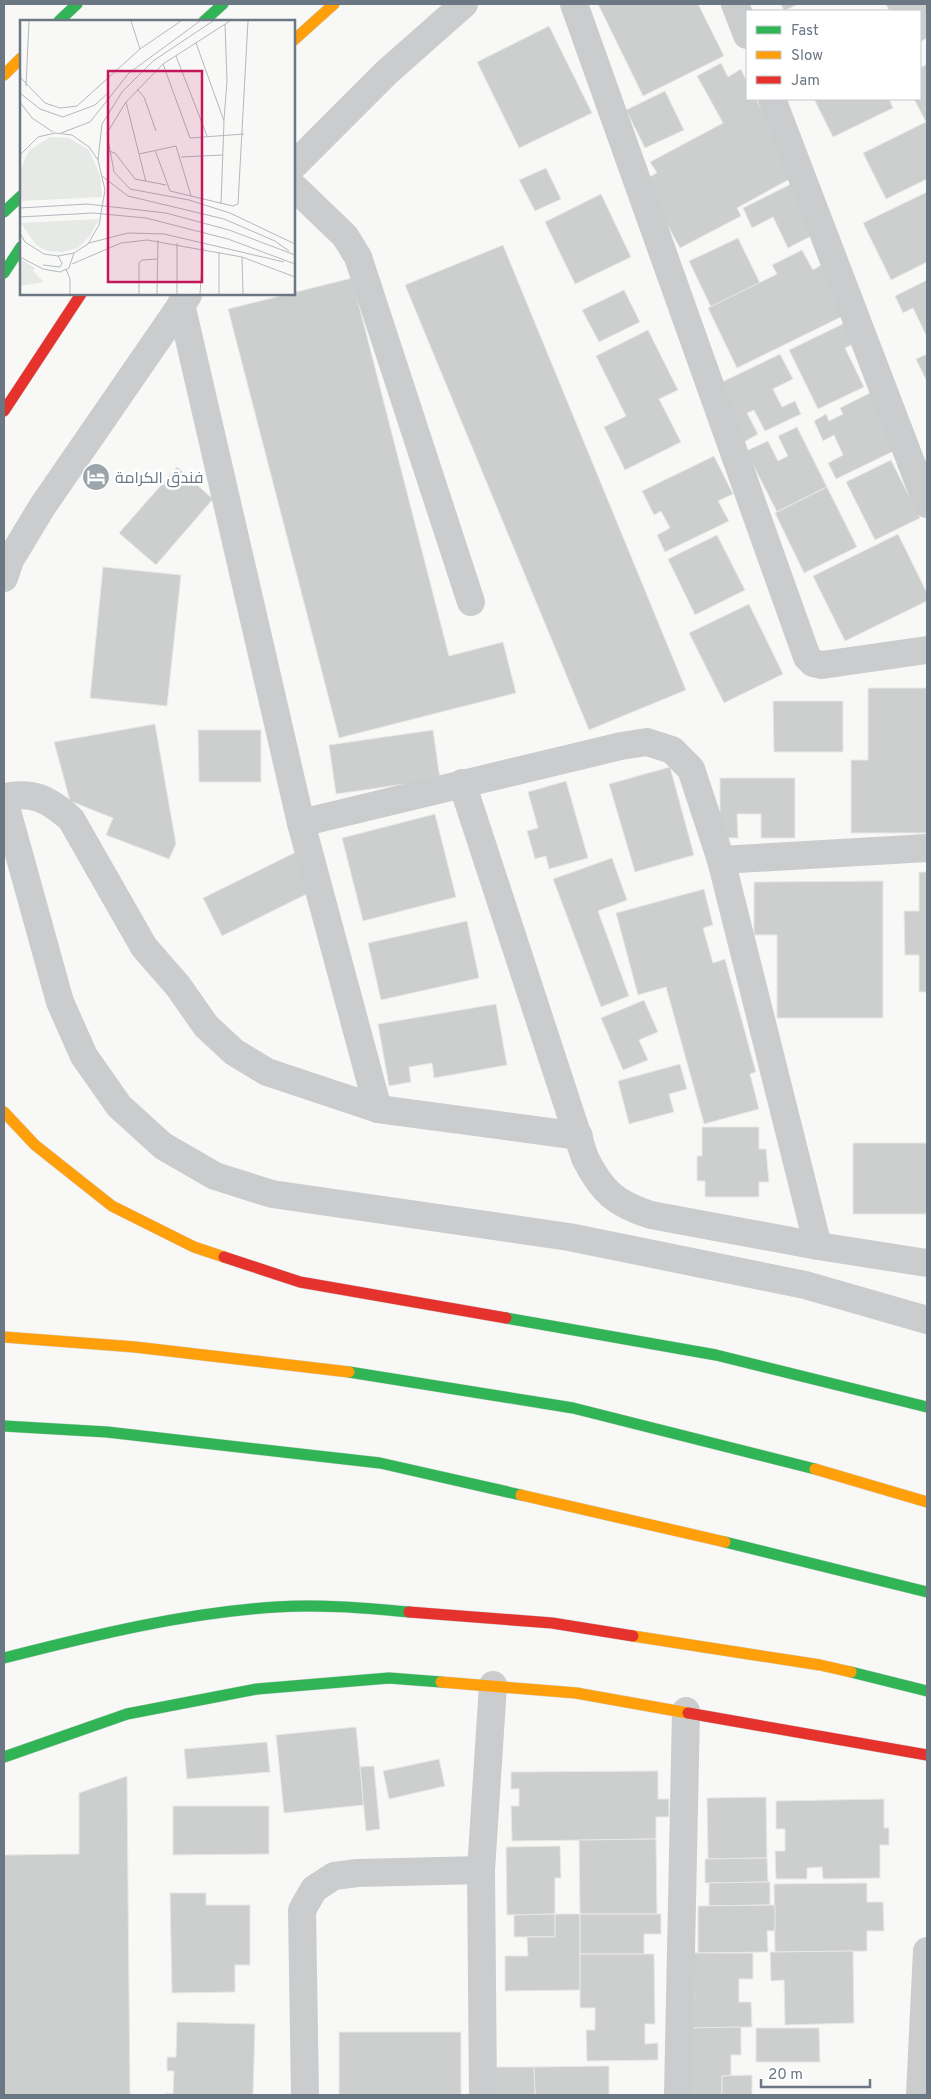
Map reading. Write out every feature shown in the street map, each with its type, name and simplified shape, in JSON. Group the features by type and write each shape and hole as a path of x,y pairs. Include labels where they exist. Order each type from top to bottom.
{"main road":[{"path":"60,20 77,4"},
{"path":"205,20 223,4"},
{"path":"295,39 334,4"},
{"path":"4,75 20,59"},
{"path":"4,212 20,197"},
{"path":"4,273 20,249"},
{"path":"4,411 80,295"},
{"path":"4,1112 35,1145 112,1206 194,1248 300,1282 716,1355 927,1407"},
{"path":"4,1336 135,1347 352,1372 573,1408 786,1460 927,1502"},
{"path":"4,1426 107,1432 380,1463 641,1522 927,1592"},
{"path":"4,1658 83,1638 196,1616 278,1607 362,1608 552,1623 820,1665 927,1691"},
{"path":"4,1757 127,1714 257,1689 389,1678 576,1693 927,1755"}],"street":[{"path":"295,165 387,72 464,4"},
{"path":"574,4 806,657 813,663 822,666 927,650"},
{"path":"735,4 746,32"},
{"path":"772,100 927,504"},
{"path":"295,188 345,236 358,257 471,602"},
{"path":"4,578 10,560 42,507 185,299"},
{"path":"185,299 301,823 378,1109"},
{"path":"301,823 621,746 647,742 672,750 691,768 720,860 818,1246"},
{"path":"462,783 585,1158 596,1179 610,1196 630,1208 652,1215 818,1246 927,1263"},
{"path":"579,1136 378,1109 267,1072 234,1052 206,1026 178,986 144,947 71,819 56,806 38,797 21,794 4,799 60,1002 84,1056 119,1106 163,1146 215,1176 272,1194 569,1236 805,1285 927,1320"},
{"path":"720,860 927,848"},
{"path":"483,2095 481,1870 493,1685"},
{"path":"678,2095 686,1711"},
{"path":"306,2095 302,1910 314,1889 334,1876 358,1873 481,1870"},
{"path":"920,2095 927,1951"}],"building":[{"path":"598,4 698,4 724,56 643,96"},
{"path":"781,4 798,4 786,10 784,10"},
{"path":"886,4 927,4 927,38 921,41 921,10 889,10"},
{"path":"549,26 592,113 519,148 477,62"},
{"path":"721,63 728,77 741,69 746,80 746,100 757,100 797,175 737,208 741,216 680,248 643,180 657,173 650,162 723,123 697,76"},
{"path":"927,64 927,179 886,199 863,153 926,122 915,100 921,100 921,67"},
{"path":"665,91 684,130 645,148 626,110"},
{"path":"814,100 889,100 893,108 833,137"},
{"path":"546,168 561,199 535,211 519,180"},
{"path":"793,183 817,233 788,248 773,217 752,228 743,208"},
{"path":"927,192 927,262 891,280 863,223"},
{"path":"601,194 631,257 575,284 545,222"},
{"path":"738,238 760,283 711,307 689,261"},
{"path":"503,245 686,690 589,730 405,285"},
{"path":"802,250 813,270 821,265 845,315 737,368 708,308 777,274 772,265"},
{"path":"352,278 449,656 503,642 516,693 339,738 228,309 284,295 295,295 295,292"},
{"path":"927,280 927,337 913,308 903,313 895,296"},
{"path":"624,290 640,322 599,342 582,310"},
{"path":"851,320 861,340 845,348 864,387 818,409 789,350"},
{"path":"648,330 678,390 659,399 681,442 625,470 604,427 626,416 596,356"},
{"path":"780,354 793,379 773,389 782,407 795,401 801,414 765,431 754,410 747,413 758,434 744,442 716,385"},
{"path":"927,354 927,382 916,359"},
{"path":"872,392 900,448 836,479 828,463 843,455 834,435 823,441 814,421 826,414 829,421 843,414 840,408"},
{"path":"797,427 827,487 777,512 746,451 768,441 778,461 788,456 778,436"},
{"path":"714,456 733,494 718,501 729,521 665,552 657,535 670,528 661,511 654,515 642,491"},
{"path":"891,460 920,518 875,540 846,482"},
{"path":"177,467 213,499 156,565 119,533"},
{"path":"827,487 857,547 804,573 775,513"},
{"path":"898,534 927,593 927,601 845,641 813,576"},
{"path":"717,535 745,590 695,615 668,559"},
{"path":"103,567 181,575 167,706 90,698"},
{"path":"749,604 783,674 724,703 689,633"},
{"path":"868,688 927,688 927,833 851,833 851,760 868,760"},
{"path":"773,701 843,701 843,752 774,752"},
{"path":"155,724 176,844 169,859 106,835 113,818 70,801 54,742"},
{"path":"198,730 261,730 261,782 199,782"},
{"path":"433,730 440,779 336,794 329,745"},
{"path":"670,767 694,855 635,872 609,784"},
{"path":"720,778 795,778 795,838 761,838 761,814 737,814 738,838 720,838"},
{"path":"566,781 588,858 549,869 546,856 535,859 527,831 538,828 528,792"},
{"path":"435,814 456,897 363,921 342,838"},
{"path":"296,852 315,890 222,936 203,898"},
{"path":"612,858 627,900 598,911 629,996 601,1007 553,879"},
{"path":"919,872 927,872 927,992 919,992 919,955 905,955 904,911 919,911"},
{"path":"883,881 883,1018 777,1018 777,935 754,935 754,882"},
{"path":"704,889 713,925 703,928 713,963 725,959 756,1072 750,1074 759,1109 704,1124 666,987 638,995 616,913"},
{"path":"467,921 479,978 381,1000 368,943"},
{"path":"644,1000 658,1032 639,1040 648,1060 623,1070 601,1018"},
{"path":"496,1004 507,1065 434,1078 432,1063 409,1067 411,1082 389,1086 378,1024"},
{"path":"680,1064 687,1089 669,1094 674,1112 629,1124 618,1081"},
{"path":"702,1127 759,1127 759,1149 766,1149 769,1182 759,1182 759,1197 705,1197 705,1181 697,1181 697,1156 702,1156"},
{"path":"853,1143 927,1143 927,1214 853,1214"},
{"path":"356,1727 364,1805 284,1813 276,1735"},
{"path":"267,1742 270,1772 187,1779 184,1749"},
{"path":"439,1759 445,1786 389,1799 383,1771"},
{"path":"374,1766 380,1829 366,1831 360,1767"},
{"path":"658,1771 658,1799 669,1799 669,1817 656,1817 656,1839 512,1841 511,1806 519,1806 519,1789 511,1789 511,1772"},
{"path":"127,1776 130,2095 4,2095 4,1855 79,1854 79,1793"},
{"path":"766,1797 767,1858 708,1859 707,1798"},
{"path":"884,1799 884,1828 889,1828 889,1845 880,1845 880,1878 823,1879 822,1867 807,1868 807,1879 776,1879 775,1851 785,1851 785,1829 776,1829 776,1801"},
{"path":"173,1806 269,1806 269,1854 173,1855"},
{"path":"656,1839 657,1914 580,1914 579,1840"},
{"path":"560,1846 561,1878 555,1878 555,1914 507,1915 506,1847"},
{"path":"767,1858 768,1882 705,1883 705,1859"},
{"path":"770,1882 770,1905 709,1906 709,1883"},
{"path":"867,1883 867,1902 883,1902 884,1931 867,1931 867,1951 775,1952 774,1884"},
{"path":"170,1893 206,1893 206,1905 250,1905 250,1965 235,1965 235,1992 172,1993"},
{"path":"775,1905 775,1931 767,1931 768,1952 698,1953 698,1906"},
{"path":"555,1914 555,1937 514,1937 514,1915"},
{"path":"555,1914 580,1914 580,1990 505,1991 505,1956 528,1956 527,1937 555,1937"},
{"path":"580,1914 661,1914 661,1934 644,1934 644,1954 580,1954"},
{"path":"853,1951 854,2023 785,2025 784,1980 771,1981 770,1952"},
{"path":"689,1953 753,1953 753,1979 739,1979 739,2002 751,2002 752,2027 686,2028 685,2000 694,2000 693,1976"},
{"path":"580,1954 654,1954 655,2024 645,2024 645,2044 658,2043 658,2060 587,2061 586,2030 595,2030 595,2008 580,2008"},
{"path":"177,2022 255,2024 253,2095 166,2095 166,2093 173,2094 174,2071 167,2071 167,2057 176,2057"},
{"path":"741,2027 741,2055 731,2055 731,2075 722,2076 722,2095 687,2095 686,2028"},
{"path":"756,2028 819,2028 820,2062 756,2062"},
{"path":"339,2032 461,2032 461,2095 339,2095"},
{"path":"609,2066 609,2095 535,2095 534,2067"},
{"path":"495,2067 534,2067 535,2095 496,2095"},
{"path":"752,2075 752,2095 722,2095 722,2076"}],"traffic: fast":[{"path":"60,20 77,4"},
{"path":"205,20 223,4"},
{"path":"4,212 20,197"},
{"path":"4,273 20,249"},
{"path":"506,1318 716,1355 927,1407"},
{"path":"349,1372 573,1408 815,1469"},
{"path":"4,1426 107,1432 380,1463 521,1495"},
{"path":"725,1542 927,1592"},
{"path":"4,1658 139,1626 242,1610 326,1606 409,1612"},
{"path":"851,1672 927,1691"},
{"path":"4,1757 127,1714 257,1689 389,1678 441,1682"}],"traffic: slow":[{"path":"295,39 334,4"},
{"path":"4,75 20,59"},
{"path":"4,1112 35,1145 112,1206 194,1247 224,1257"},
{"path":"4,1337 135,1347 349,1372"},
{"path":"815,1469 927,1502"},
{"path":"521,1495 725,1542"},
{"path":"633,1636 820,1665 851,1672"},
{"path":"441,1682 576,1693 688,1713"}],"traffic: jam":[{"path":"4,411 80,295"},
{"path":"224,1257 300,1282 506,1318"},
{"path":"409,1612 552,1623 633,1636"},
{"path":"688,1713 927,1755"}],"place":[{"name":"فندق الكرامة","path":"96,477"}]}
